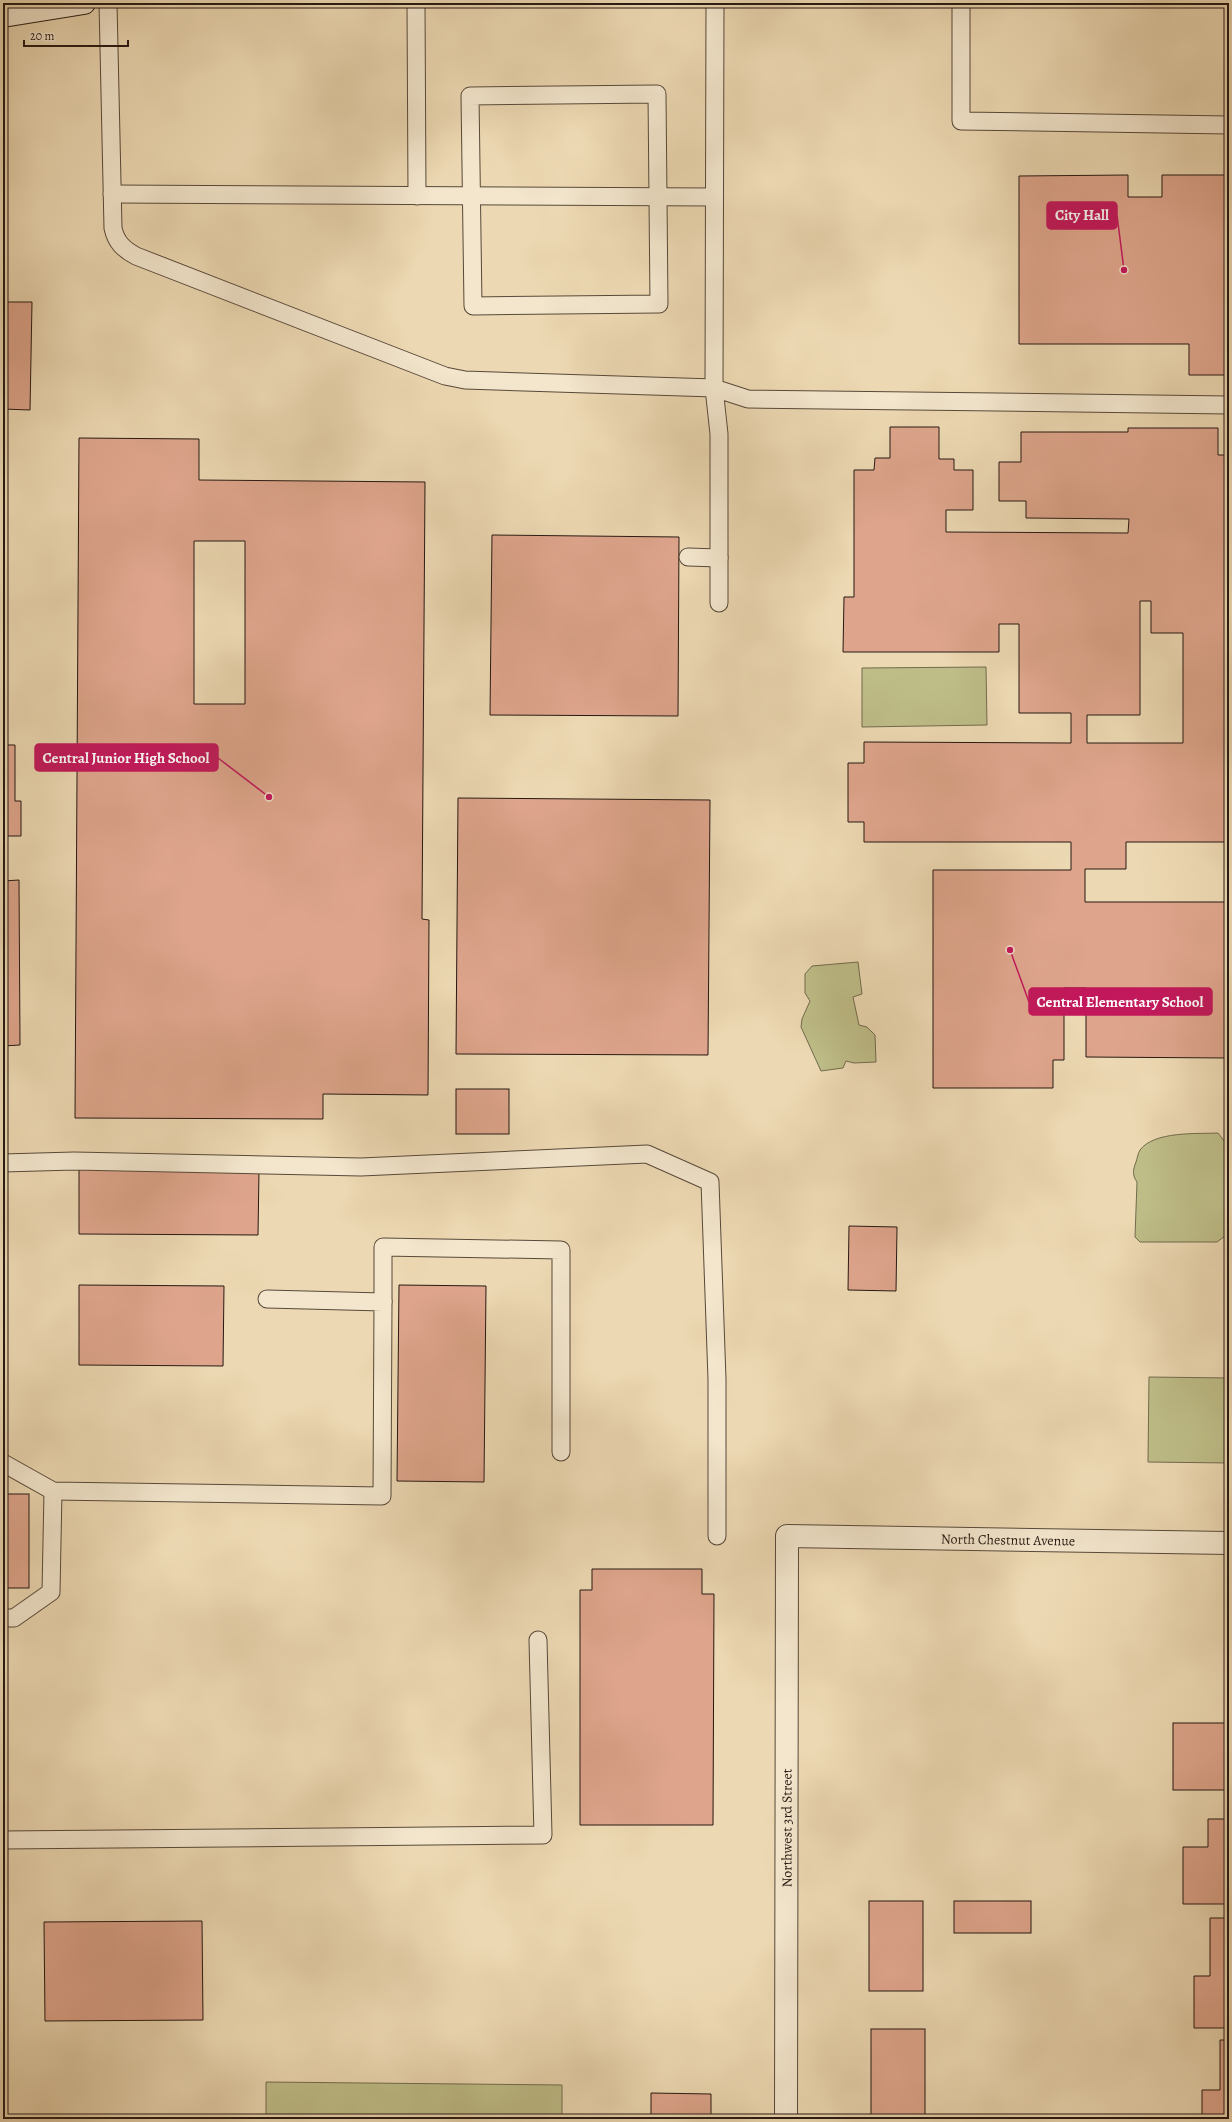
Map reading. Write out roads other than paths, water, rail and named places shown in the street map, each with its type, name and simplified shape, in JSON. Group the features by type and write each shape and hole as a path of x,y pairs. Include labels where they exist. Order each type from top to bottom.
{"street":[{"path":"3,16 84,3"},
{"name":"North Chestnut Avenue","path":"787,1536 1229,1543"},
{"name":"Northwest 3rd Street","path":"786,2119 787,1536"}],"lane":[{"path":"108,3 112,194 115,237 124,249 136,256 446,376 465,380 714,388 748,399 1229,405"},
{"path":"416,3 417,196"},
{"path":"715,3 714,388 720,434 719,603"},
{"path":"961,3 961,121 1229,125"},
{"path":"657,94 658,196 659,304 472,306 470,96 657,94"},
{"path":"112,194 714,197"},
{"path":"688,557 719,558"},
{"path":"3,1163 74,1160 361,1167 647,1154 710,1182 717,1379 717,1536"},
{"path":"3,1463 53,1491 382,1496 383,1247 561,1250 561,1452"},
{"path":"267,1299 383,1302"},
{"path":"3,1618 14,1618 51,1592 53,1491"},
{"path":"3,1840 543,1835 538,1640"}],"place":[{"name":"City Hall","path":"1124,270"},
{"name":"Central Junior High School","path":"269,797"},
{"name":"Central Elementary School","path":"1010,950"}]}
